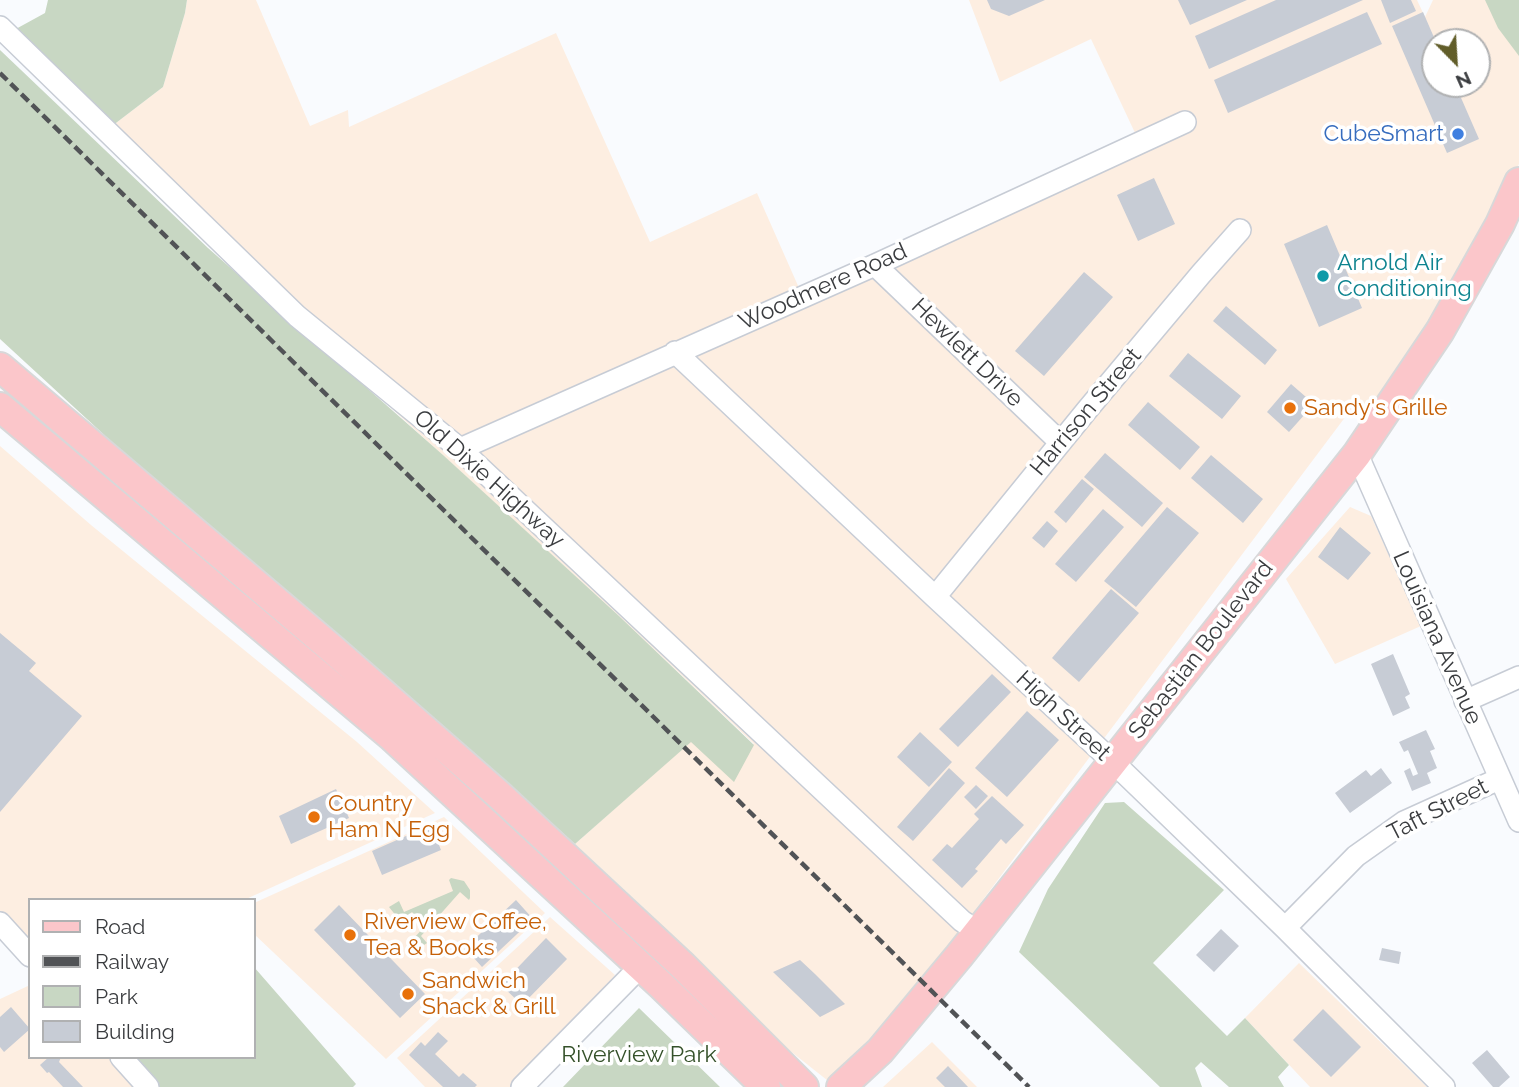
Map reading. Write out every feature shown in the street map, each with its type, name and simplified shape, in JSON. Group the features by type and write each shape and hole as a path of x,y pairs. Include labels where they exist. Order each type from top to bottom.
{"main road":[{"name":"Sebastian Boulevard","path":"841,1087 880,1051 960,956 977,931 1357,454 1440,331 1500,224 1519,182"},
{"path":"0,367 498,794 683,966 804,1087"},
{"path":"0,407 391,736 641,966 766,1087"},
{"path":"37,439 68,442 249,593 280,606"},
{"path":"459,799 479,801 498,794"},
{"path":"500,836 522,835 549,841"}],"street":[{"name":"Old Dixie Highway","path":"0,27 297,316 460,449 962,921 977,931"},
{"name":"Woodmere Road","path":"460,449 875,265 1185,122"},
{"name":"Harrison Street","path":"934,597 1060,442 1240,230"},
{"name":"Hewlett Drive","path":"875,265 1060,442"},
{"name":"High Street","path":"675,352 1112,761 1444,1087"},
{"name":"Louisiana Avenue","path":"1357,454 1519,821"},
{"path":"1465,701 1519,677"},
{"name":"Taft Street","path":"1285,928 1356,856 1404,822 1499,779"},
{"path":"0,923 28,954"},
{"path":"522,1087 641,966"},
{"path":"123,1059 148,1087"}],"shaded area":[{"path":"187,0 256,0 310,126 348,110 349,127 556,33 650,242 757,193 799,288 676,342 674,340 670,345 461,439 302,310 112,126 163,87"},
{"path":"969,0 1417,0 1425,17 1433,0 1519,0 1519,164 1493,219 1461,266 1378,404 1346,416 1102,741 946,597 1251,230 1239,218 1059,430 889,268 1195,126 1188,111 1136,135 1091,39 1000,82"},
{"path":"874,275 1049,442 933,586 690,355"},
{"path":"674,362 1092,754 973,913 977,918 975,920 475,452"},
{"path":"356,376 454,454 965,933 925,984 832,1084 789,1050 575,844 691,741 754,744 618,615"},
{"path":"0,446 91,525 357,742 435,813 248,898 28,898 28,943 0,912"},
{"path":"1350,507 1371,516 1421,626 1335,664 1286,579"},
{"path":"444,817 545,913 386,1059 256,936 256,902"},
{"path":"550,917 615,975 517,1087 425,1087 397,1058"},
{"path":"1299,963 1427,1087 1310,1087 1245,1018"},
{"path":"28,986 28,1059 113,1059 138,1087 0,1087 0,999"},
{"path":"932,1042 977,1087 883,1087"}],"green space":[{"path":"48,0 187,0 163,87 112,126 14,30 45,13"},
{"path":"1485,0 1519,0 1519,56 1498,28"},
{"path":"0,50 208,248 443,455 618,615 754,745 734,782 691,742 575,844 491,768 113,443 0,339"},
{"path":"1124,802 1224,890 1153,963 1227,1036 1245,1018 1289,1065 1278,1077 1284,1087 1229,1087 1201,1062 1195,1068 1202,1087 1160,1087 1019,952 1048,889 1105,803"},
{"path":"451,878 464,881 470,890 470,898 469,900 460,892 421,936 427,943 424,945 415,937 424,927 412,912 401,922 389,907 399,901 404,912 453,891 449,880"},
{"path":"256,969 356,1084 353,1087 158,1087 134,1059 256,1059"},
{"name":"Riverview Park","path":"639,1008 720,1087 563,1087"}],"building":[{"path":"987,0 1045,0 1009,16 991,9"},
{"path":"1178,0 1247,0 1190,25"},
{"path":"1276,0 1363,0 1209,69 1195,36"},
{"path":"1381,0 1411,0 1416,11 1390,23"},
{"path":"1367,12 1382,44 1228,113 1214,80"},
{"path":"1423,12 1430,28 1421,28 1421,93 1392,26"},
{"path":"1423,98 1461,98 1479,139 1447,153"},
{"path":"1154,178 1175,224 1138,241 1117,195"},
{"name":"Arnold Air Conditioning","path":"1327,225 1362,308 1319,327 1284,244"},
{"path":"1084,272 1113,297 1044,376 1015,351"},
{"path":"1226,306 1277,350 1265,365 1213,321"},
{"path":"1188,353 1241,396 1222,419 1169,376"},
{"name":"Sandy's Grille","path":"1291,384 1314,404 1289,432 1267,412"},
{"path":"1148,402 1200,447 1180,470 1128,425"},
{"path":"1105,453 1163,503 1142,527 1084,477"},
{"path":"1211,455 1263,499 1243,523 1191,478"},
{"path":"1082,479 1094,489 1066,523 1054,512"},
{"path":"1167,507 1199,533 1136,607 1104,581"},
{"path":"1103,509 1124,527 1076,582 1055,564"},
{"path":"1047,521 1058,531 1044,548 1032,538"},
{"path":"1340,527 1371,553 1348,580 1318,557"},
{"path":"1111,589 1139,613 1079,682 1052,658"},
{"path":"0,633 36,663 29,671 82,716 0,812"},
{"path":"1393,654 1410,694 1405,697 1410,708 1393,716 1371,664"},
{"path":"992,674 1011,692 958,747 939,729"},
{"path":"1027,711 1059,740 1007,797 975,768"},
{"path":"1426,730 1435,749 1430,751 1437,768 1427,773 1431,783 1412,791 1404,771 1410,768 1413,776 1418,774 1408,750 1404,752 1399,742"},
{"path":"920,732 952,762 929,787 897,757"},
{"path":"949,768 965,783 913,841 897,827"},
{"path":"1381,768 1392,783 1350,813 1335,793 1366,770 1371,776"},
{"path":"976,785 988,796 976,809 964,797"},
{"name":"Country Ham N Egg","path":"336,789 349,818 291,844 279,816"},
{"path":"992,796 1024,825 1006,844 1001,839 962,888 932,860 947,844 952,848 979,819 974,814"},
{"path":"431,825 441,850 382,875 372,851"},
{"path":"516,900 533,919 482,967 465,948"},
{"path":"339,905 425,994 400,1018 314,930"},
{"path":"1221,929 1239,946 1214,972 1196,955"},
{"path":"546,938 567,959 522,1005 501,985"},
{"path":"1382,948 1401,952 1399,964 1379,960"},
{"path":"800,960 845,1004 820,1017 773,972"},
{"path":"11,1007 28,1027 28,1031 4,1052 0,1047 0,1017"},
{"path":"1323,1009 1361,1047 1331,1077 1293,1040"},
{"path":"438,1032 448,1041 435,1054 459,1077 463,1073 477,1085 475,1087 443,1087 409,1055 421,1042 425,1046"},
{"path":"1487,1050 1510,1077 1499,1087 1493,1087 1472,1063"},
{"path":"47,1059 60,1059 59,1062 83,1087 63,1087 40,1065"},
{"path":"948,1066 968,1087 945,1087 936,1078"}],"railway":[{"path":"0,73 1029,1087"}],"place":[{"name":"CubeSmart","path":"1458,134"},
{"name":"Arnold Air Conditioning","path":"1323,276"},
{"name":"Sandy's Grille","path":"1290,408"},
{"name":"Country Ham N Egg","path":"314,817"},
{"name":"Riverview Coffee, Tea & Books","path":"350,935"},
{"name":"Sandwich Shack & Grill","path":"408,994"}]}
